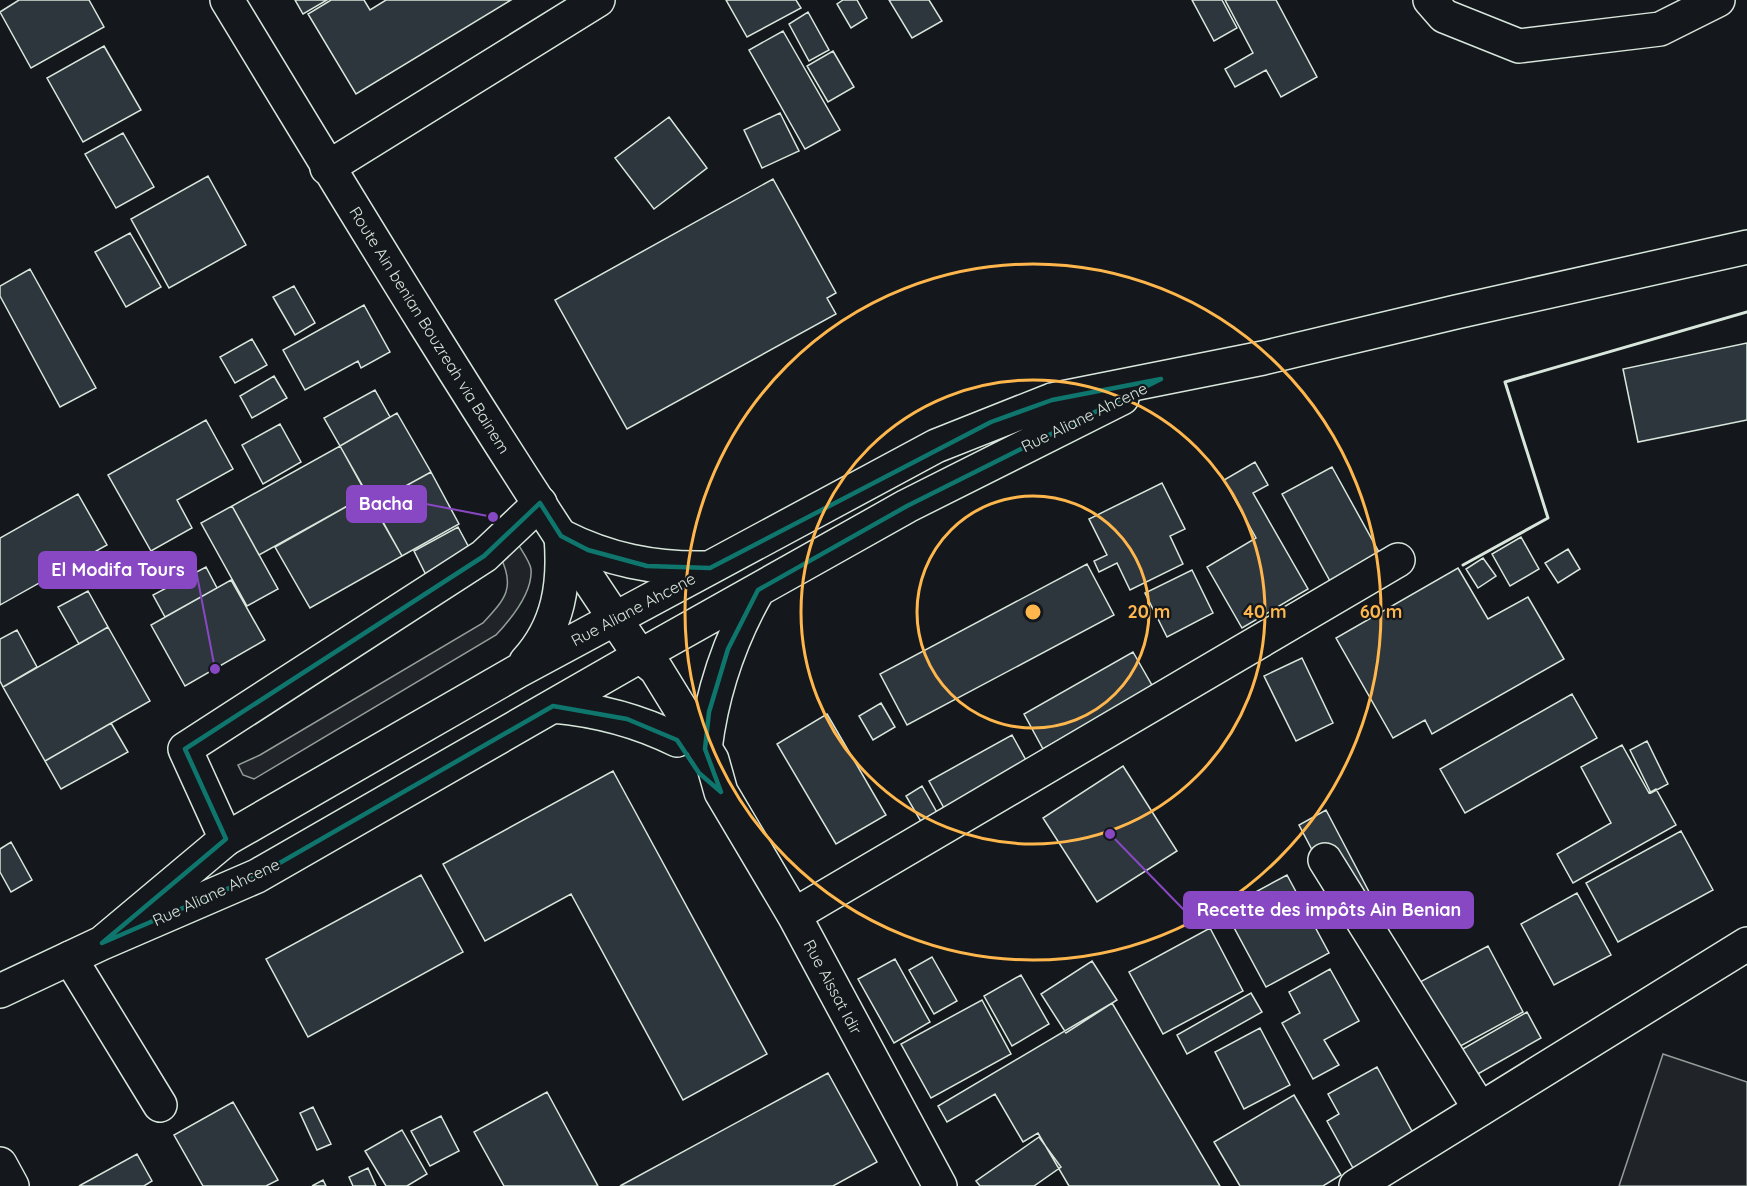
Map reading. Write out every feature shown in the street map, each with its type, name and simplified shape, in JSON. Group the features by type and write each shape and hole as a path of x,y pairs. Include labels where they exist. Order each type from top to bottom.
{"main road":[{"name":"Route Ain benian Bouzreah via Bainem","path":"227,0 327,168 561,536 640,656 656,669 691,744"},
{"path":"327,168 598,0"},
{"path":"1430,0 1444,15 1520,46 1660,29 1718,0"},
{"path":"1161,379 1747,247"},
{"name":"Rue Aliane Ahcene","path":"102,943 226,839 518,671 936,446 991,422 1052,400 1161,379"},
{"name":"Rue Aliane Ahcene","path":"0,991 102,943 257,876 640,656 918,501 1161,379"},
{"path":"226,839 185,749 483,556 540,503"},
{"path":"561,536 588,550 637,564 678,569 710,568"},
{"path":"518,671 538,649 555,614 561,595 564,566 561,536"},
{"path":"794,915 1398,560"},
{"path":"553,706 603,712 627,718 691,744 709,712 728,649 758,590"},
{"name":"Rue Aissat Idir","path":"691,744 699,773 721,792 794,915 940,1186"},
{"path":"1325,860 1480,1109"},
{"path":"1356,1186 1747,944"},
{"path":"70,958 160,1105"},
{"path":"0,1164 12,1186"}],"highlighted area":[{"path":"1161,379 907,506 758,590 728,649 709,712 705,749 721,792 699,773 677,740 627,719 553,706 257,876 102,943 226,839 185,749 484,556 540,503 561,536 588,550 647,566 710,568 991,422 1052,400"}],"shaded area":[{"path":"518,544 528,560 531,578 525,596 496,635 254,779 243,775 238,765 260,755 483,623 506,592 507,577 500,556"},
{"path":"1663,1054 1747,1082 1747,1186 1619,1186"}],"building":[{"path":"19,0 89,0 104,27 31,68 0,12"},
{"path":"295,0 327,0 303,14"},
{"path":"331,0 364,0 370,10 386,0 511,0 356,94 308,14"},
{"path":"726,0 796,0 801,8 747,37"},
{"path":"843,0 857,0 867,18 851,28 837,4"},
{"path":"889,0 929,0 942,21 912,38"},
{"path":"1192,0 1222,0 1237,28 1214,41"},
{"path":"1225,0 1276,0 1317,77 1281,97 1266,70 1235,87 1225,69 1253,53"},
{"path":"808,12 829,50 809,61 789,24"},
{"path":"783,31 840,130 805,149 749,50"},
{"path":"104,46 141,110 83,142 47,78"},
{"path":"833,51 854,87 828,102 807,66"},
{"path":"780,113 799,151 762,168 744,130"},
{"path":"669,117 707,168 654,209 615,158"},
{"path":"123,133 154,187 116,208 85,154"},
{"path":"208,176 246,245 169,288 131,219"},
{"path":"773,179 836,293 827,298 836,314 627,429 555,300"},
{"path":"130,233 161,287 126,307 95,252"},
{"path":"30,269 96,388 60,407 0,296 0,286"},
{"path":"294,286 315,323 295,335 273,297"},
{"path":"364,305 390,352 361,368 358,361 305,390 283,350"},
{"path":"252,339 267,365 235,383 220,357"},
{"path":"1747,343 1747,420 1638,442 1623,369"},
{"path":"274,376 287,398 252,418 240,396"},
{"path":"375,390 390,417 340,446 324,418"},
{"path":"397,413 431,472 373,504 340,446"},
{"path":"206,420 233,469 177,500 192,528 151,551 108,475"},
{"path":"280,424 301,462 263,484 242,445"},
{"path":"340,446 367,495 259,555 232,506"},
{"path":"1255,462 1268,485 1253,493 1308,589 1242,628 1207,567 1256,538 1224,480"},
{"path":"1332,467 1380,554 1330,581 1282,494"},
{"path":"431,472 459,524 402,556 373,504"},
{"path":"1162,483 1185,529 1170,536 1183,564 1130,590 1117,563 1099,572 1094,561 1107,555 1089,519"},
{"path":"78,494 107,545 0,605 0,538"},
{"path":"367,495 402,556 310,608 275,547"},
{"path":"232,506 278,589 247,606 201,523"},
{"path":"458,527 473,555 428,579 414,551"},
{"path":"1521,537 1539,569 1510,586 1492,554"},
{"path":"1568,549 1580,569 1558,583 1545,563"},
{"path":"1483,558 1496,576 1478,588 1466,569"},
{"path":"1087,564 1114,615 907,725 880,674"},
{"path":"206,567 217,588 165,617 153,595"},
{"path":"1458,568 1488,619 1528,597 1564,659 1432,734 1425,720 1393,738 1336,638"},
{"path":"1192,570 1213,613 1167,637 1145,593"},
{"path":"231,580 265,640 185,686 151,625"},
{"path":"88,591 108,627 79,644 58,607"},
{"path":"108,627 150,701 45,761 3,687"},
{"path":"17,630 37,667 3,687 0,681 0,639"},
{"path":"1133,652 1153,687 1043,749 1024,714"},
{"path":"1302,658 1333,723 1296,741 1264,676"},
{"path":"1572,694 1597,738 1465,813 1440,769"},
{"path":"881,703 895,727 873,740 859,716"},
{"path":"827,714 886,815 836,844 777,744"},
{"path":"111,723 128,752 61,789 45,761"},
{"path":"1012,735 1027,762 944,808 929,781"},
{"path":"1647,741 1668,784 1651,793 1630,750"},
{"path":"1622,745 1649,793 1656,789 1676,825 1573,883 1557,854 1611,823 1581,767"},
{"path":"1123,766 1177,851 1097,902 1043,818"},
{"path":"613,771 767,1054 683,1100 571,894 485,941 443,864"},
{"path":"922,786 939,816 923,825 906,796"},
{"path":"1326,810 1377,907 1350,922 1299,825"},
{"path":"1681,831 1713,890 1618,942 1586,883"},
{"path":"11,842 32,880 11,892 0,872 0,849"},
{"path":"421,875 463,952 308,1037 266,959"},
{"path":"1287,875 1329,953 1266,987 1224,909"},
{"path":"1577,893 1611,955 1554,985 1521,924"},
{"path":"1210,928 1243,991 1163,1034 1129,972"},
{"path":"1488,946 1523,1012 1444,1055 1418,983"},
{"path":"932,957 957,1001 934,1014 909,970"},
{"path":"895,959 930,1022 894,1043 858,979"},
{"path":"1092,961 1117,1000 1066,1033 1041,994"},
{"path":"1330,969 1359,1021 1324,1040 1339,1065 1313,1079 1282,1023 1300,1013 1289,992"},
{"path":"1021,975 1049,1024 1012,1046 984,996"},
{"path":"1251,993 1262,1012 1187,1054 1177,1035"},
{"path":"982,1000 1011,1054 931,1098 901,1044"},
{"path":"1112,1003 1220,1186 1069,1186 1038,1133 1023,1142 995,1094 947,1122 938,1106"},
{"path":"1527,1012 1541,1038 1469,1079 1454,1054"},
{"path":"1260,1028 1290,1085 1244,1109 1215,1052"},
{"path":"1377,1067 1414,1135 1353,1168 1327,1121 1339,1114 1328,1094"},
{"path":"828,1073 877,1162 833,1186 620,1186"},
{"path":"547,1092 598,1186 504,1186 474,1132"},
{"path":"1294,1095 1341,1175 1323,1186 1240,1186 1214,1142"},
{"path":"233,1102 278,1180 266,1186 203,1186 174,1135"},
{"path":"313,1107 331,1144 317,1150 300,1113"},
{"path":"441,1116 459,1151 430,1166 411,1131"},
{"path":"402,1130 427,1174 407,1186 386,1186 365,1151"},
{"path":"1039,1137 1061,1167 1034,1186 980,1186 976,1181"},
{"path":"137,1154 152,1181 144,1186 79,1186"},
{"path":"368,1168 376,1186 353,1186 349,1177"},
{"path":"323,1180 326,1186 312,1186"}],"wall":[{"path":"1463,565 1548,518 1505,382 1747,312"}],"place":[{"name":"Bacha","path":"493,517"},
{"name":"El Modifa Tours","path":"215,669"},
{"name":"Recette des impôts Ain Benian","path":"1110,834"}]}
